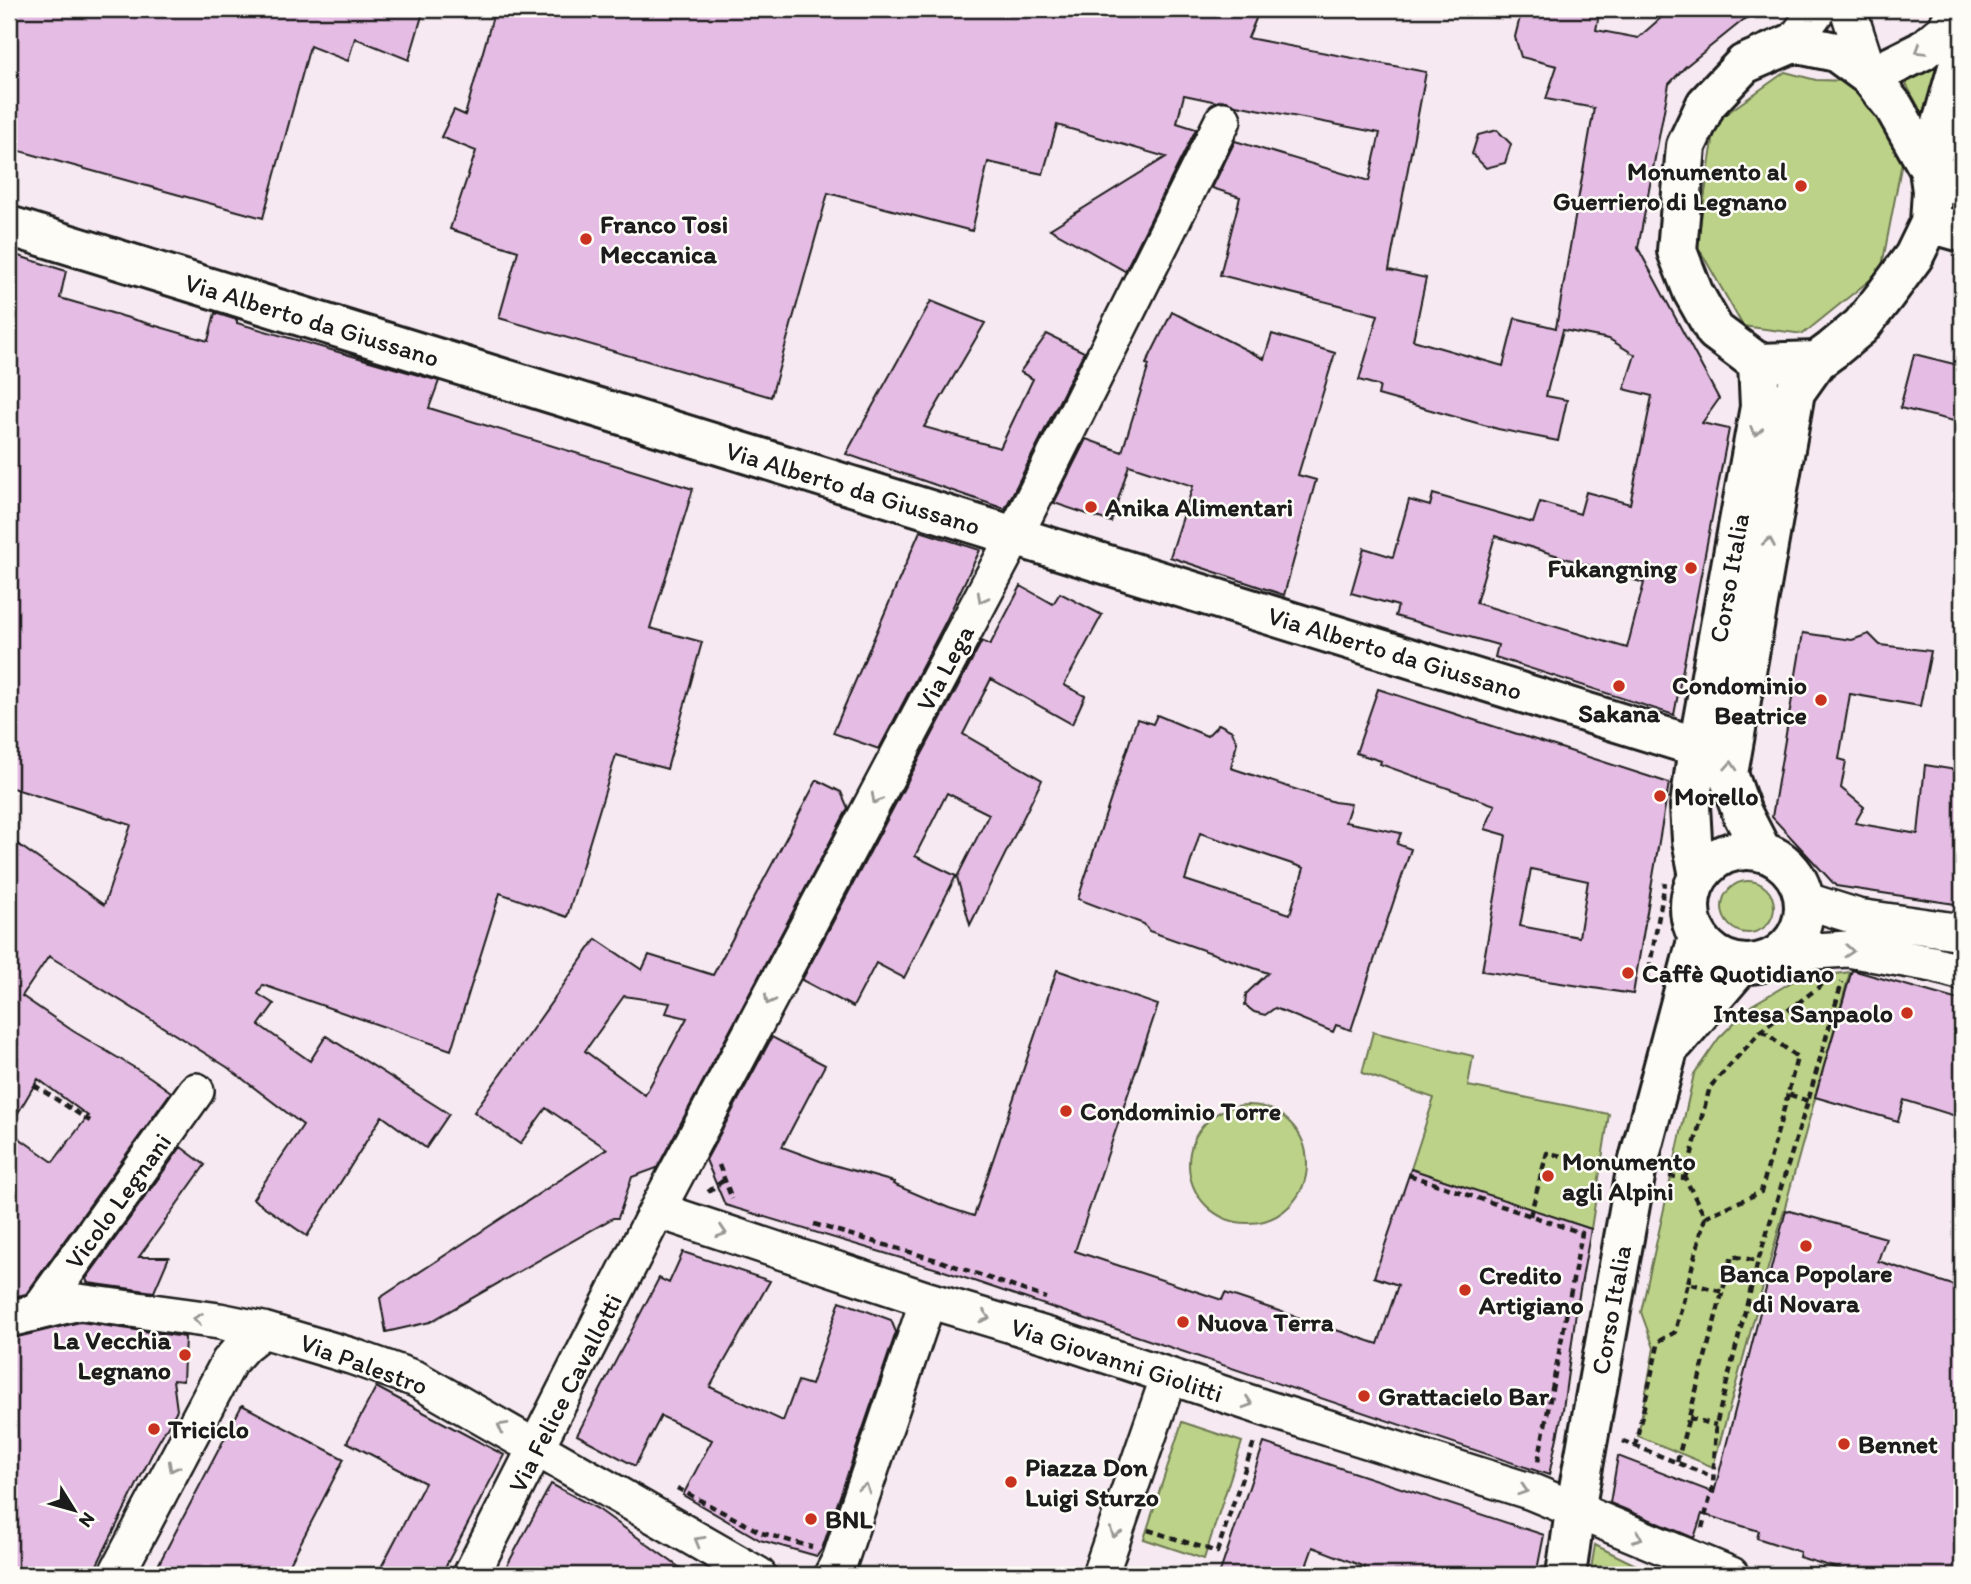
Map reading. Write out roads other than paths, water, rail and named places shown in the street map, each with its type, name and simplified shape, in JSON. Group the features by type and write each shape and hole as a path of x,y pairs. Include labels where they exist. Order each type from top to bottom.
{"street":[{"path":"1817,361 1758,363 1715,331 1693,292 1677,251 1686,146 1706,104 1744,64 1793,43 1818,9"},
{"path":"1848,9 1870,77"},
{"path":"1870,77 1922,51 1945,32 1958,9"},
{"name":"Corso Italia","path":"1762,852 1742,813 1728,774 1795,392 1817,361 1861,326 1914,256 1943,198 1962,36"},
{"path":"1793,43 1836,52 1870,77 1894,107 1943,198"},
{"name":"Via Lega","path":"657,1210 1014,537 1223,120"},
{"name":"Via Alberto da Giussano","path":"9,226 1698,747"},
{"name":"Corso Italia","path":"1699,876 1692,840 1690,806 1698,747 1760,407 1758,363"},
{"path":"1745,850 1762,852 1790,869 1799,883 1804,900 1800,929 1781,953 1756,964 1725,960 1710,950 1698,937 1690,906 1693,891 1699,876 1711,863 1727,853 1745,850"},
{"path":"1804,900 1858,917 1962,932"},
{"name":"Corso Italia","path":"1566,1575 1636,1171 1698,937"},
{"path":"1781,953 1841,963 1848,949 1933,964 1962,972"},
{"name":"Corso Italia","path":"1670,1049 1742,964"},
{"name":"Vicolo Legnani","path":"24,1315 196,1091"},
{"name":"Via Giovanni Giolitti","path":"657,1210 928,1300 1532,1492 1731,1575"},
{"name":"Via Felice Cavallotti","path":"471,1575 657,1210"},
{"path":"832,1575 841,1560 928,1300"},
{"name":"Via Palestro","path":"24,1315 79,1302 219,1321 263,1330 416,1379 758,1575"},
{"path":"116,1575 229,1362 263,1330"},
{"path":"1100,1575 1169,1376"}],"place":[{"name":"Monumento al Guerriero di Legnano","path":"1801,186"},
{"name":"Franco Tosi Meccanica","path":"586,239"},
{"name":"Anika Alimentari","path":"1091,507"},
{"name":"Fukangning","path":"1691,568"},
{"name":"Sakana","path":"1619,686"},
{"name":"Condominio Beatrice","path":"1821,700"},
{"name":"Morello","path":"1660,796"},
{"name":"Caffè Quotidiano","path":"1628,973"},
{"name":"Intesa Sanpaolo","path":"1907,1013"},
{"name":"Condominio Torre","path":"1066,1111"},
{"name":"Monumento agli Alpini","path":"1548,1176"},
{"name":"Banca Popolare di Novara","path":"1806,1246"},
{"name":"Credito Artigiano","path":"1465,1290"},
{"name":"Nuova Terra","path":"1183,1322"},
{"name":"La Vecchia Legnano","path":"185,1355"},
{"name":"Grattacielo Bar","path":"1364,1396"},
{"name":"Triciclo","path":"154,1429"},
{"name":"Bennet","path":"1844,1444"},
{"name":"Piazza Don Luigi Sturzo","path":"1011,1482"},
{"name":"BNL","path":"811,1519"}]}
